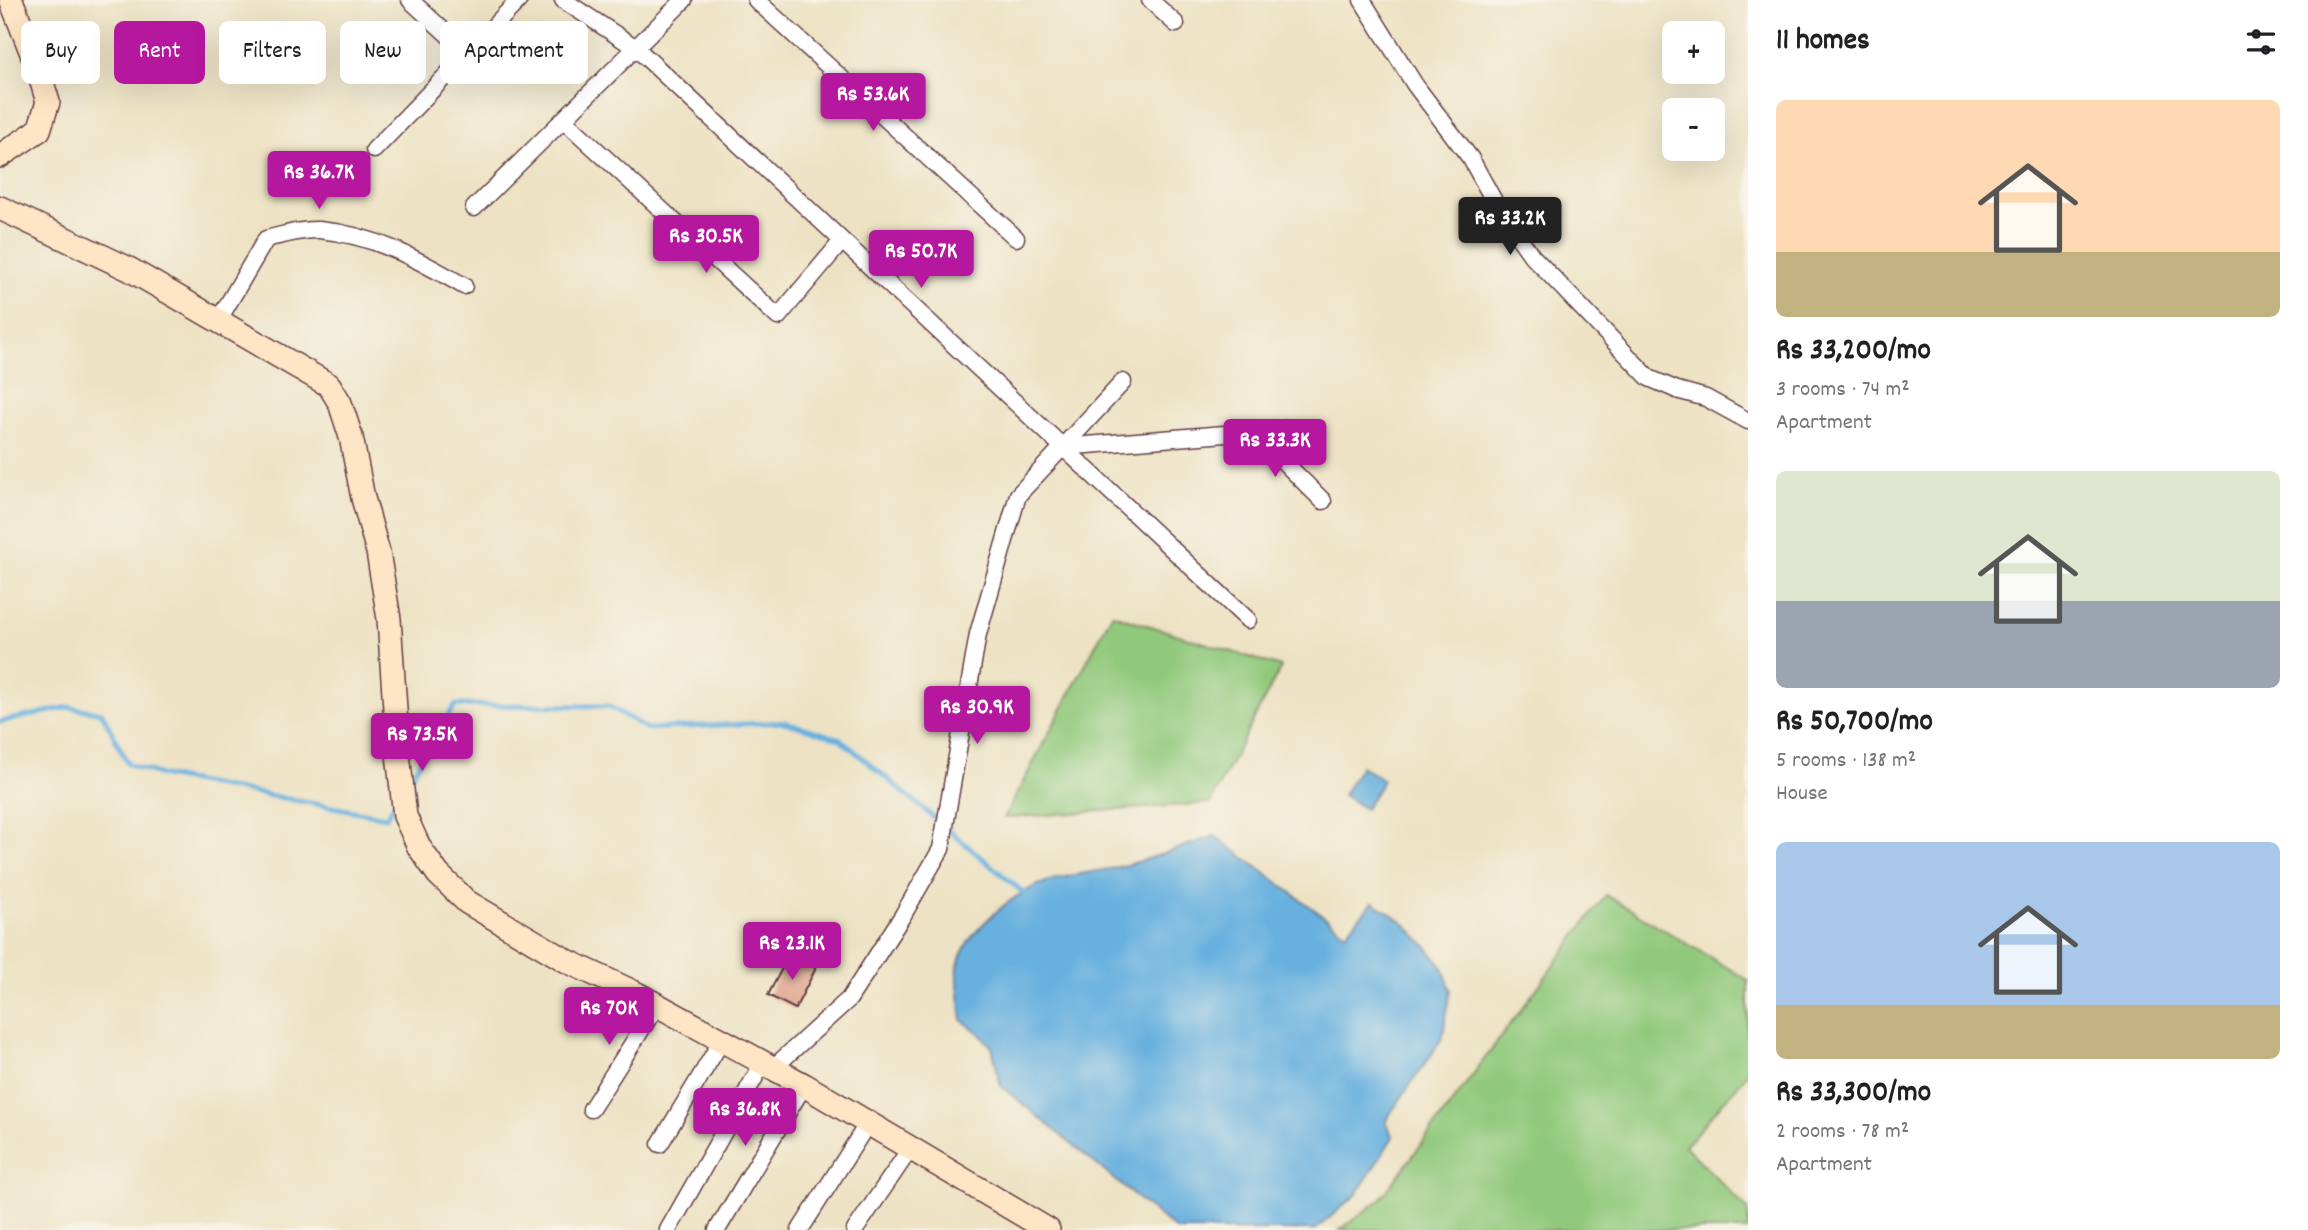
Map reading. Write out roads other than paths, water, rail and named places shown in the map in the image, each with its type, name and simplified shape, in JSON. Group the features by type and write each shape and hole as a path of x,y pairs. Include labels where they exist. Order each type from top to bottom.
{"street":[{"path":"0,156 39,130 48,102 11,0"},
{"path":"410,0 440,27"},
{"path":"499,21 519,0"},
{"path":"563,0 636,48 1248,620"},
{"path":"474,208 684,0"},
{"path":"755,0 1016,238"},
{"path":"1150,0 1176,24"},
{"path":"1362,0 1415,85 1471,159 1499,210 1532,256 1649,378 1676,390 1706,398 1748,421"},
{"path":"374,150 440,82"},
{"path":"564,120 778,317 842,241"},
{"path":"0,208 129,269 329,385 340,403 351,437 363,498 378,552 389,619 405,816 419,848 438,874 467,902 567,961 657,1005 804,1085 1048,1230"},
{"path":"218,321 266,240 292,233 317,230 383,243 407,253 464,286"},
{"path":"668,1230 768,1066 849,999 903,915 941,849 978,634 1018,495 1123,382"},
{"path":"1062,447 1288,429"},
{"path":"1254,432 1323,501"},
{"path":"591,1109 657,1005"},
{"path":"660,1144 722,1040"},
{"path":"717,1230 804,1085"},
{"path":"800,1230 868,1123"},
{"path":"855,1230 910,1149"}],"water":[{"path":"1361,766 1383,780 1365,809 1343,795"},
{"path":"1215,836 1346,933 1373,902 1403,922 1428,948 1443,968 1451,990 1442,1039 1390,1114 1386,1124 1393,1137 1356,1195 1315,1230 1176,1230 1001,1086 992,1047 962,1020 958,966 963,953 981,926 1008,903 1049,881 1123,866"}],"waterway":[{"path":"408,781 455,705 609,706 647,729 785,722 840,739 1025,894"},
{"path":"0,722 69,707 102,713 128,764 164,776 386,817 396,801"}]}
